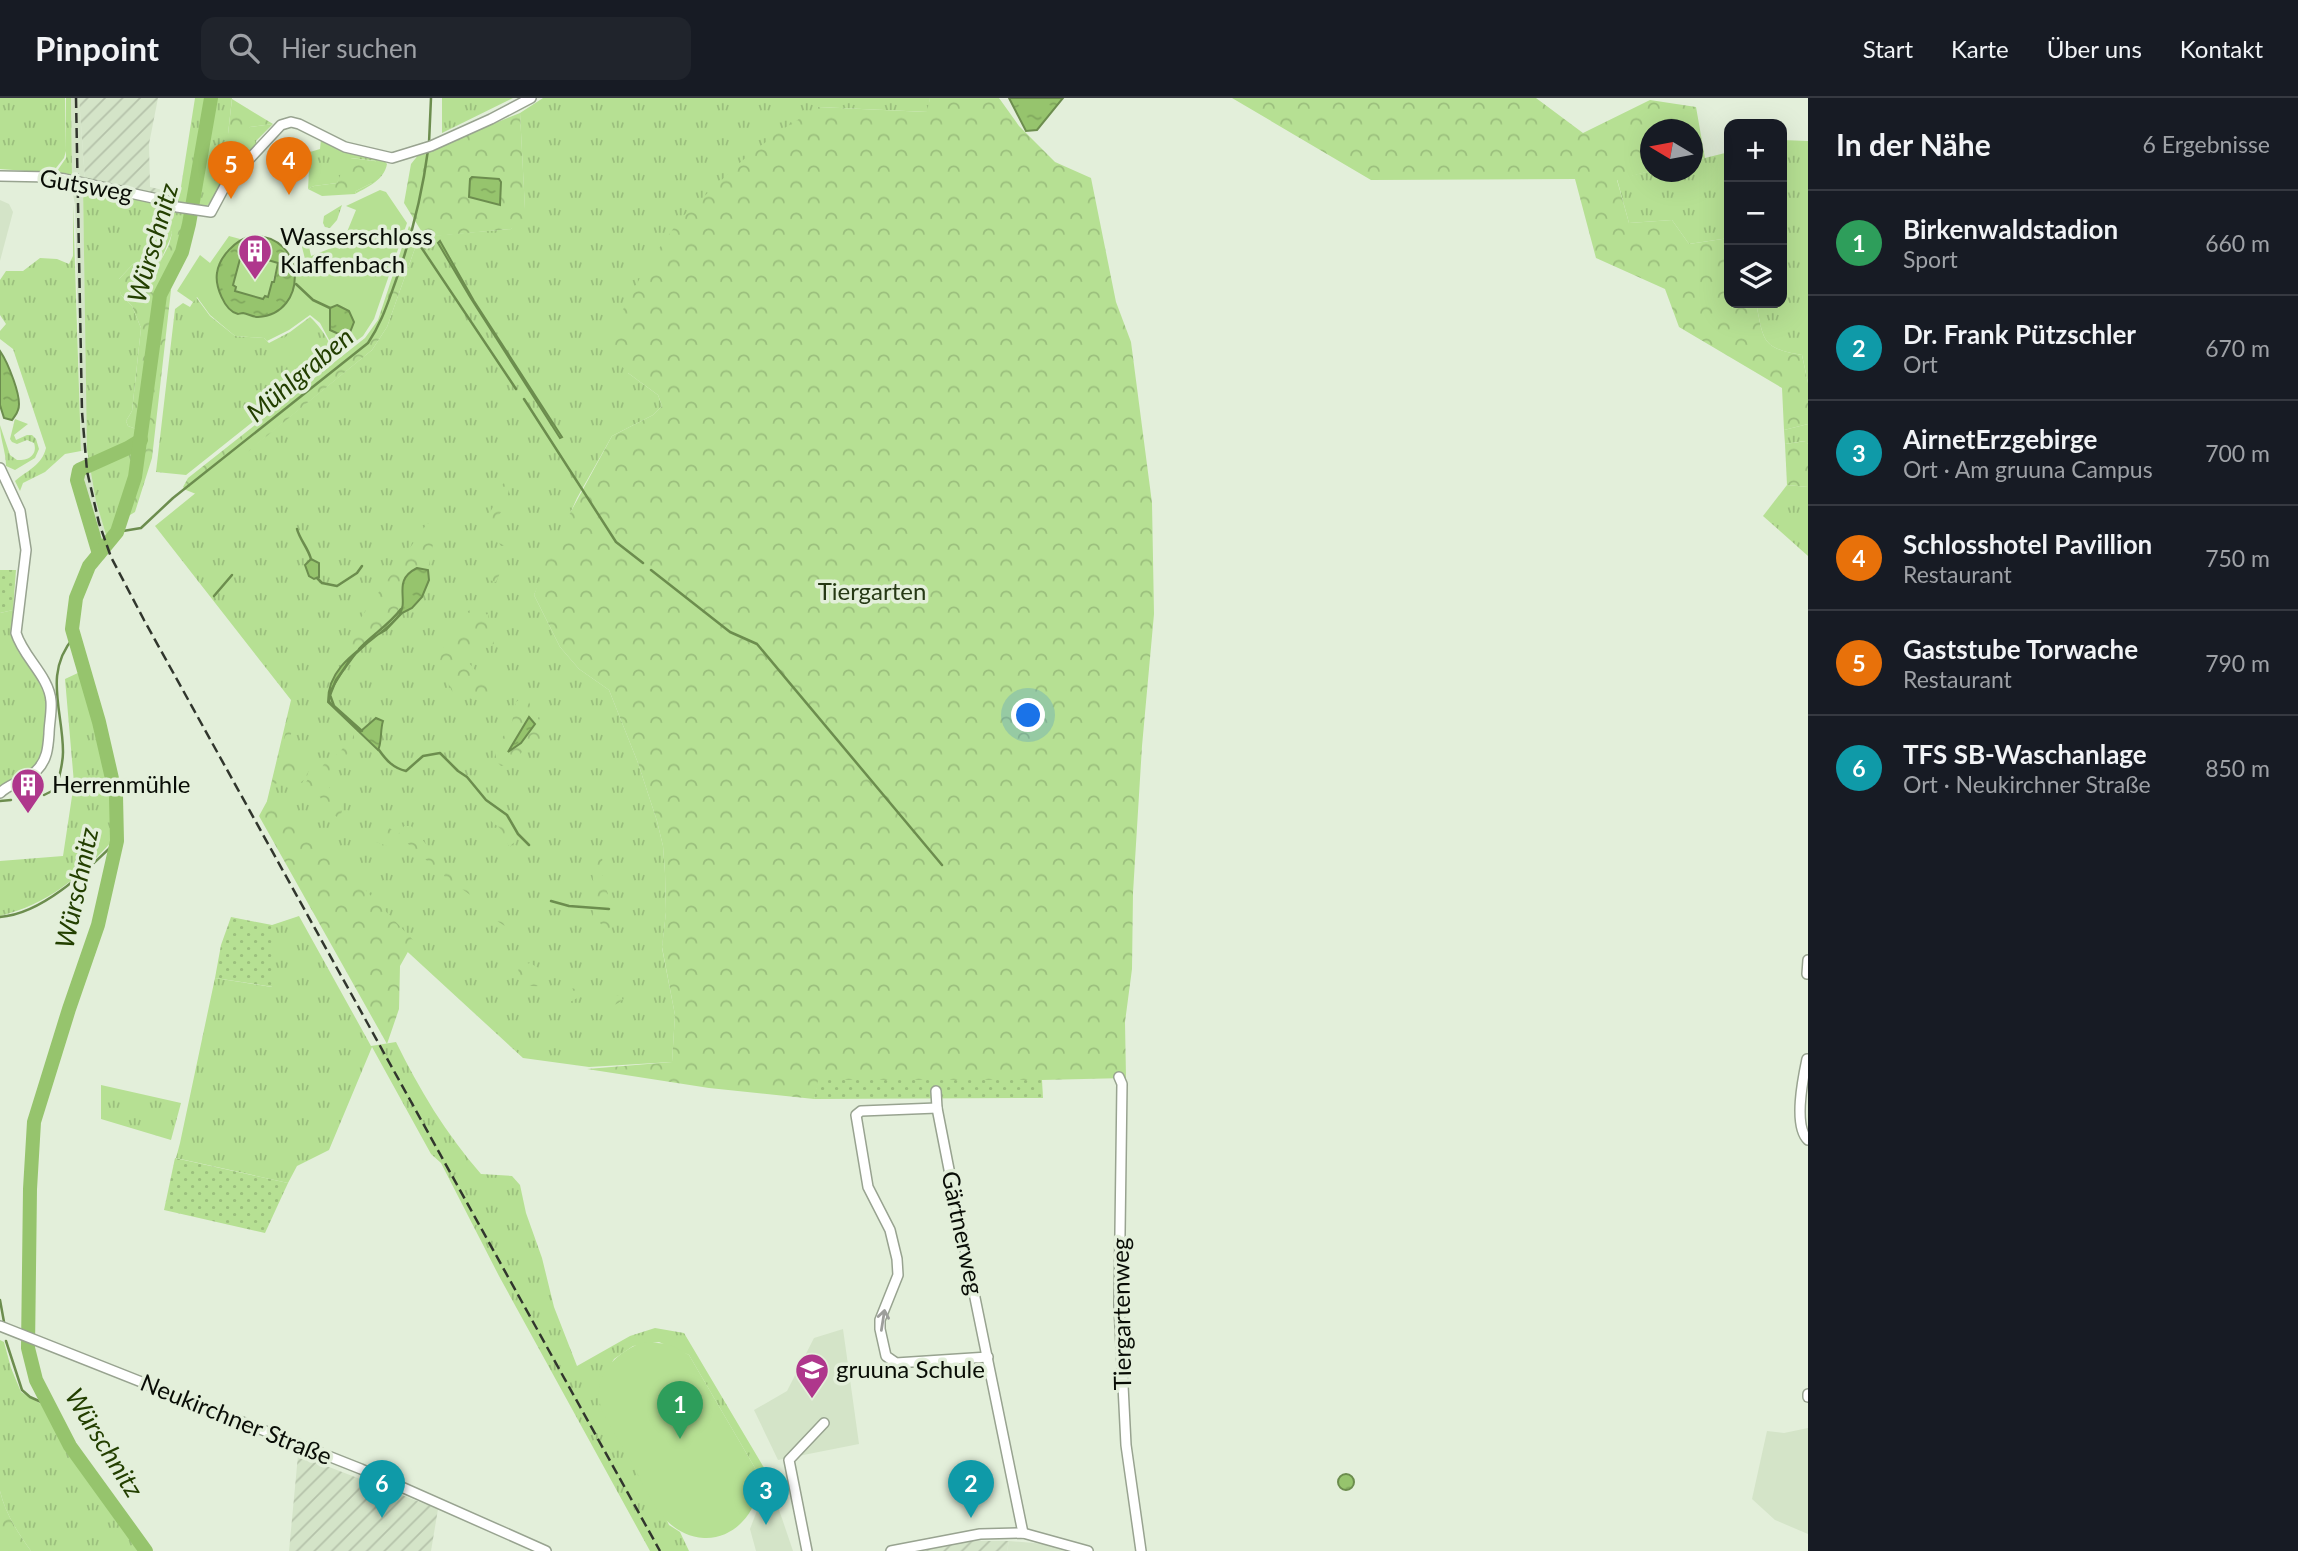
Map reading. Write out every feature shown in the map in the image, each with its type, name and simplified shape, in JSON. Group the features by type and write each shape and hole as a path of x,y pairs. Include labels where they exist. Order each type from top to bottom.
{"street":[{"name":"Gutsweg","path":"0,176 58,178 207,212 226,184 281,125 291,122 299,124 345,147 392,159 428,147 531,98"},
{"path":"0,468 20,511 26,550 16,633 19,645 43,681 51,699 45,760 35,773 0,793"},
{"path":"1807,974 1808,960"},
{"path":"1807,1059 1803,1076 1800,1128 1808,1140"},
{"name":"Tiergartenweg","path":"1119,1077 1122,1084 1119,1318 1126,1445 1141,1551"},
{"name":"Gärtnerweg","path":"936,1091 937,1108 1023,1532"},
{"path":"937,1108 861,1111 856,1115 868,1187 890,1230 897,1259 898,1275 880,1320 883,1345 886,1356 896,1363 988,1357"},
{"name":"Neukirchner Straße","path":"0,1326 361,1469 546,1551"},
{"path":"807,1551 789,1460 824,1423"},
{"path":"891,1551 979,1534 1023,1532 1088,1551"}],"shaded area":[{"path":"71,98 79,98 85,179 72,176"},
{"path":"79,98 158,98 149,144 150,187 167,191 164,195 159,197 85,179"},
{"path":"71,184 83,187 88,450 81,451 75,205"},
{"path":"0,200 9,204 13,212 0,261"},
{"path":"91,471 105,533 100,535 89,503 83,472"},
{"name":"gruuna Schule","path":"843,1329 859,1444 778,1460 754,1410 787,1391 814,1338"},
{"path":"1808,1428 1808,1534 1775,1520 1752,1499 1767,1431 1784,1433"},
{"path":"298,1455 438,1509 431,1551 289,1551"},
{"path":"772,1489 793,1551 756,1551 750,1529 764,1492"},
{"path":"972,1541 1009,1541 1007,1551 912,1551"},
{"path":"1009,1541 1046,1544 1065,1551 1007,1551"}],"green space":[{"path":"0,98 65,98 66,151 52,173 0,169"},
{"path":"66,98 71,98 72,176 57,171 66,158"},
{"path":"195,98 232,98 228,134 273,124 256,141 257,145 206,207 178,204 175,200 175,193 180,193"},
{"path":"442,98 513,98 442,133"},
{"path":"543,98 930,98 928,112 818,107 628,373 658,395 662,406 653,415 612,436 577,498 534,595 560,647 579,669 609,690 638,763 657,821 663,846 665,873 666,912 662,948 675,1015 672,1062 589,1067 523,1058 386,932 267,801 291,700 155,526 372,350 387,327 419,237 511,229 525,210 520,113"},
{"name":"Tiergarten","path":"930,98 999,98 1019,126 1055,162 1091,178 1116,302 1131,342 1152,503 1154,614 1142,746 1133,893 1132,969 1125,1022 1126,1078 819,1080 814,1099 709,1088 587,1069 672,1062 675,1015 662,947 666,912 663,846 638,763 609,690 579,669 560,647 534,595 551,548 612,436 653,415 662,406 658,395 628,373 604,345 647,265 681,218 743,160 780,131 818,107 927,112"},
{"path":"1232,98 1536,98 1583,133 1650,100 1696,107 1698,119 1640,119 1640,174 1617,180 1629,223 1672,220 1689,244 1724,239 1724,308 1757,308 1767,341 1779,349 1802,355 1808,383 1808,424 1784,430 1782,388 1679,327 1665,289 1596,258 1575,179 1371,180"},
{"path":"232,99 273,124 250,127 235,140 228,134"},
{"path":"520,113 525,209 528,218 511,229 425,237 404,203 411,164 419,154"},
{"path":"321,139 383,159 387,164 383,174 375,182 355,194 372,183 376,161 351,158 337,183 308,189 310,152 320,149"},
{"path":"1787,140 1808,141 1808,383 1802,355 1772,345 1767,341 1757,308 1787,308"},
{"path":"1724,153 1724,239 1689,244 1672,220 1629,223 1617,179 1640,173 1640,182 1703,182 1703,158"},
{"path":"347,159 382,162 383,172 355,194 322,196 308,189 337,183"},
{"path":"83,187 166,204 171,209 187,212 184,222 168,222 172,233 160,262 154,265 134,263 119,279 121,295 132,306 141,328 132,411 126,421 128,426 139,430 128,485 113,526 106,535 96,501 87,450"},
{"path":"380,190 386,192 407,223 374,319 363,336 340,353 335,351 320,323 310,315 267,341 264,338 235,336 210,315 197,297 193,302 177,291 200,255 210,263 229,236 240,239 221,261 217,272 242,310 257,316 267,315 292,260 290,254 298,262 302,262 305,259 301,243 308,242 311,256 334,247 340,249 356,210 346,206"},
{"path":"73,204 81,451 65,454 45,472 23,483 20,491 15,481 38,463 46,448 13,349 0,339 0,331 6,324 0,315 0,280 6,271 23,271 40,258 57,259 69,264 73,256"},
{"path":"342,205 337,220 330,228 325,227 324,216"},
{"path":"167,222 184,222 177,248 158,294 152,319 139,430 128,426 126,421 132,411 141,328 132,306 121,295 118,284 119,279 134,263 154,265 160,262 172,233"},
{"path":"409,226 419,237 387,327 372,350 196,494 186,490 183,487 188,478 365,338 378,320"},
{"path":"244,253 278,263 268,297 264,299 235,291 233,286 240,258"},
{"path":"167,288 171,290 152,458 135,512 125,518 142,440 159,315"},
{"path":"196,297 210,316 235,336 264,338 269,343 310,317 325,336 333,358 186,475 156,472 175,309 183,303 190,307"},
{"path":"304,329 318,356 308,369 289,358 291,345 285,341 285,337"},
{"path":"15,419 28,424 14,435 16,440 32,435 39,449 35,458 15,470 6,466 0,425 10,455 17,460 31,456 35,447 34,443 27,440 17,444 12,442 10,439"},
{"path":"1808,424 1808,444 1805,441 1785,444 1784,430"},
{"path":"1806,441 1808,487 1787,485 1785,444"},
{"path":"504,483 509,484 509,490 506,499 499,505 503,510 497,517 501,518 501,534 509,539 508,545 501,546 493,534 490,512 499,488"},
{"path":"1787,485 1808,487 1808,556 1763,516"},
{"path":"434,519 436,528 429,565 409,572 402,584 396,616 347,659 355,626 426,525"},
{"path":"499,553 508,556 496,582 488,577 492,570 491,565"},
{"path":"0,570 16,570 13,610 0,613"},
{"path":"475,608 481,616 488,614 494,644 488,648 483,647 481,641 476,639 469,653 469,663 482,678 498,680 504,692 482,694 472,699 453,693 441,677 439,667 445,643 452,630 467,612"},
{"path":"13,610 15,645 42,681 49,699 47,739 41,760 29,772 0,788 0,613"},
{"path":"80,672 110,788 112,841 62,888 33,904 0,916 0,861 63,856 74,783 65,679"},
{"path":"521,698 528,699 542,724 540,729 549,730 551,733 546,741 524,749 513,764 501,766 497,762 494,747 511,727 516,702"},
{"path":"294,711 288,749 310,769 302,783 291,781 271,785 291,713"},
{"path":"352,730 352,746 336,771 332,774 322,770 323,765 343,748 347,734"},
{"path":"314,770 343,808 337,817 320,797 304,788"},
{"path":"272,792 414,941 400,966 399,1009 387,1044 259,816"},
{"path":"492,817 501,819 511,832 514,831 518,838 510,847 500,828 490,820"},
{"path":"386,826 399,834 404,826 411,826 440,861 433,866 406,842 395,852 376,842 379,832"},
{"path":"594,848 602,858 602,872 608,894 602,905 613,922 610,932 605,931 593,916 594,905 589,897 597,885 593,880 591,851"},
{"path":"451,870 475,890 473,897 444,876 446,871"},
{"path":"499,913 510,920 515,932 509,934 505,926 494,919 493,914"},
{"path":"299,916 371,1046 396,1042 434,1111 481,1174 512,1176 520,1185 554,1307 577,1366 630,1336 655,1328 684,1333 766,1471 757,1476 755,1468 689,1355 659,1342 633,1346 614,1359 602,1381 669,1525 680,1532 689,1551 650,1551 499,1276 441,1163 431,1154 372,1047 329,1150 297,1166 288,1183 176,1158 215,978 272,987 272,925"},
{"path":"231,917 272,925 273,987 215,978 221,945"},
{"path":"530,963 542,970 548,983 534,986 523,982 518,974 519,966"},
{"path":"587,987 596,990 592,998 581,996 570,1002 568,997 571,988 580,990"},
{"path":"620,995 623,1000 608,1009 598,1011 599,999"},
{"path":"818,1080 1042,1080 1043,1098 814,1099"},
{"path":"101,1085 181,1103 171,1140 101,1119"},
{"path":"175,1158 288,1183 265,1233 164,1210"},
{"path":"0,1340 4,1342 21,1392 46,1407 78,1460 144,1551 31,1551 26,1544 9,1515 0,1491"},
{"path":"645,1342 669,1344 689,1355 755,1468 757,1489 754,1503 747,1516 730,1532 704,1538 690,1535 667,1521 658,1511 602,1410 599,1387 608,1367 625,1352"},
{"path":"0,1491 12,1523 31,1551 0,1551"}],"water":[{"path":"1009,98 1063,98 1037,130 1026,131"},
{"path":"472,177 499,179 500,205 469,197"},
{"path":"252,236 270,239 283,247 292,260 295,275 293,290 286,303 275,313 258,317 238,314 229,308 222,297 217,284 218,267 234,245","holes":["244,253 278,263 268,297 263,299 235,291 236,287 233,285"]},
{"path":"440,241 474,301 562,437 560,438 470,297 438,243"},
{"path":"337,305 349,311 354,322 347,340 330,330 330,308"},
{"path":"0,351 18,397 18,410 12,420 4,418 0,405"},
{"path":"311,559 319,563 319,577 314,579 309,576 305,565"},
{"path":"417,568 428,570 429,580 422,597 386,630 378,634 399,615 403,603 403,585 409,573"},
{"path":"369,642 350,659 331,690 329,701 361,731 376,718 383,721 378,750 328,702 330,687 336,674 344,663"},
{"path":"529,717 535,724 521,743 508,752"},
{"path":"1346,1474 1352,1476 1352,1488 1346,1490 1340,1488 1338,1482 1340,1476"}],"waterway":[{"name":"Würschnitz","path":"146,1551 70,1446 36,1380 28,1348 30,1189 34,1122 98,925 117,841 116,796 99,722 72,629 76,598 89,566 117,532 135,477 160,295 182,252 211,98"},
{"name":"Mühlgraben","path":"429,143 431,98"},
{"name":"Mühlgraben","path":"117,532 141,528 173,498 368,343 377,329 406,250 419,201 428,150"},
{"path":"419,244 516,389"},
{"path":"296,284 313,300 330,308"},
{"path":"524,399 616,542 643,563"},
{"path":"99,554 77,480 79,470 141,440"},
{"path":"297,529 311,559"},
{"path":"317,578 322,583 337,586 357,573 362,566"},
{"path":"651,570 730,632 757,644 942,865"},
{"path":"214,596 232,575"},
{"path":"359,649 401,609"},
{"name":"Mühlgraben","path":"44,795 56,789 62,766 57,678 59,664 74,637"},
{"path":"355,654 336,680 330,695 334,706 362,731"},
{"path":"379,750 390,763 406,771 423,756 440,753 467,777 486,800 507,815 518,834 529,845"},
{"name":"Mühlgraben","path":"0,801 11,800"},
{"path":"0,917 16,914 48,899 78,877 117,841"},
{"path":"551,901 569,906 609,909"},
{"name":"Mühlgraben","path":"0,1300 4,1322"},
{"name":"Mühlgraben","path":"6,1341 22,1390 30,1397 50,1406"}],"railway":[{"path":"76,98 82,412 87,471 99,523 111,557 660,1551"}],"place":[{"name":"Schlosshotel Pavillion","path":"289,195"},
{"name":"Gaststube Torwache","path":"231,199"},
{"name":"Wasserschloss Klaffenbach","path":"255,281"},
{"name":"Herrenmühle","path":"28,815"},
{"name":"gruuna Schule","path":"812,1400"},
{"name":"Birkenwaldstadion","path":"680,1439"},
{"name":"TFS SB-Waschanlage","path":"382,1518"},
{"name":"Dr. Frank Pützschler","path":"971,1518"},
{"name":"AirnetErzgebirge","path":"766,1525"}]}
